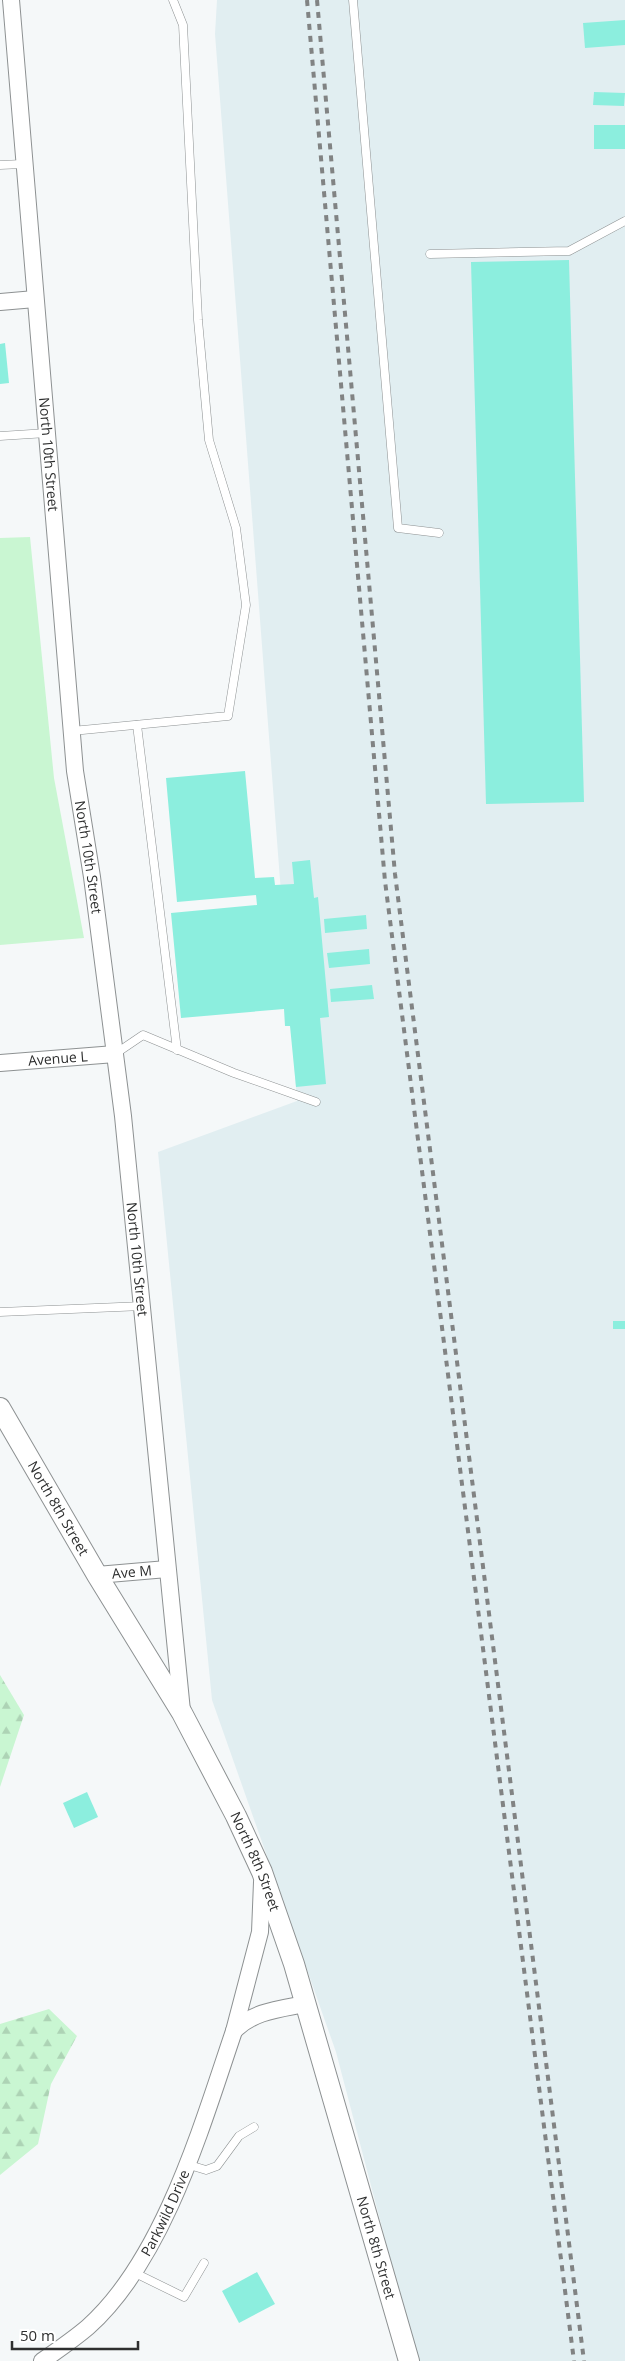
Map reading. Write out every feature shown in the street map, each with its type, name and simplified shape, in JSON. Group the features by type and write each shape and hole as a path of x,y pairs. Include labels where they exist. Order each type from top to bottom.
{"street":[{"name":"North 10th Street","path":"10,0 72,731 115,1054 143,1306 182,1713"},
{"path":"0,302 35,300"},
{"name":"Avenue L","path":"0,1063 115,1054"},
{"name":"North 8th Street","path":"0,1408 97,1575 182,1713 236,1816 262,1872 294,1964 408,2361"},
{"name":"Ave M","path":"97,1575 167,1569"},
{"name":"Parkwild Drive","path":"42,2361 88,2326 133,2272 164,2217 186,2164 234,2031 260,1932 263,1904 262,1872"},
{"path":"234,2031 244,2021 258,2014 305,2004"}],"lane":[{"path":"72,731 228,716 246,605 236,528 209,440 198,320 183,25 173,0"},
{"path":"352,0 398,528 439,533"},
{"path":"0,165 24,164"},
{"path":"430,254 569,251 625,221"},
{"path":"0,436 47,433"},
{"path":"137,725 177,1050"},
{"path":"115,1054 143,1035 234,1073 316,1102"},
{"path":"0,1312 113,1309 143,1306"},
{"path":"186,2164 206,2170 217,2166 239,2136 254,2127"},
{"path":"133,2272 184,2297 204,2263"}],"shaded area":[{"path":"217,0 625,0 625,2361 417,2361 336,2052 212,1700 158,1152 297,1101 215,34"}],"green space":[{"path":"30,537 54,778 84,938 0,945 0,538"},
{"path":"0,1675 24,1715 0,1787"},
{"path":"49,2009 77,2036 51,2084 38,2144 0,2175 0,2024"}],"building":[{"path":"625,20 625,45 585,48 583,23"},
{"path":"594,92 625,93 624,106 593,105"},
{"path":"594,125 625,125 625,149 594,149"},
{"path":"569,260 584,802 486,804 471,262"},
{"path":"5,343 9,383 0,384 0,344"},
{"path":"245,771 255,878 274,877 275,885 294,884 292,862 310,860 314,898 318,897 329,1017 320,1018 326,1084 296,1087 290,1026 285,1026 284,1009 181,1018 171,913 257,905 256,895 177,902 166,778"},
{"path":"366,915 367,929 325,933 324,919"},
{"path":"369,949 370,964 329,968 327,953"},
{"path":"372,985 374,999 331,1002 330,989"},
{"path":"613,1321 625,1321 625,1329 613,1329"},
{"path":"87,1792 98,1817 74,1828 63,1803"},
{"path":"257,2272 275,2304 239,2323 222,2291"}],"railway":[{"path":"307,0 385,881 574,2361"},
{"path":"317,0 395,874 584,2361"}]}
